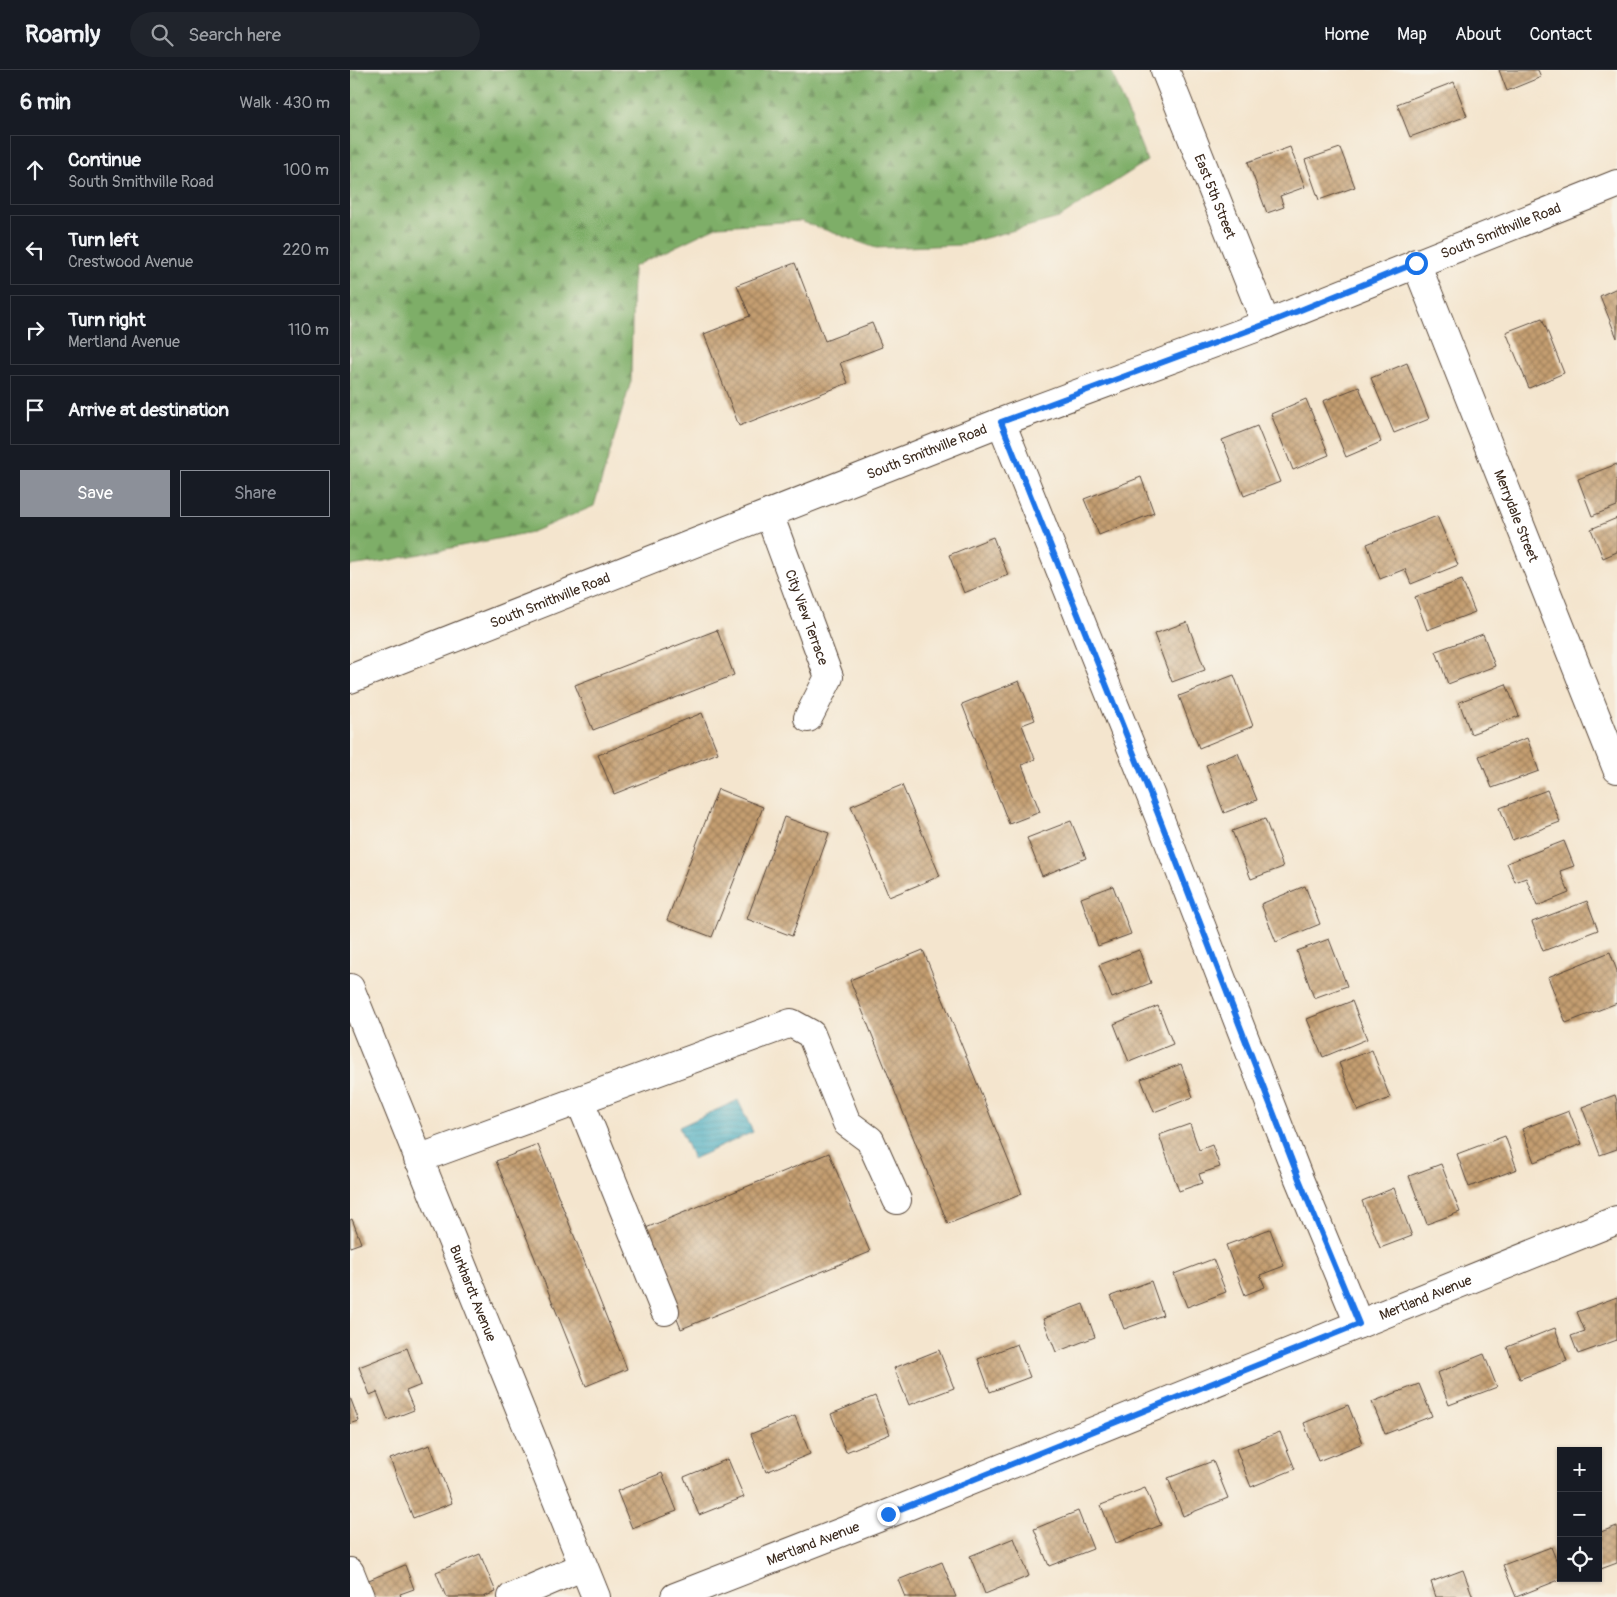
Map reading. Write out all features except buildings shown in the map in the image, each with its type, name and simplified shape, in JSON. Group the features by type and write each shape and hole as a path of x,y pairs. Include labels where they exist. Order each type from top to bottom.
{"street":[{"name":"East 5th Street","path":"1165,70 1266,324"},
{"name":"South Smithville Road","path":"350,679 1001,422 1266,324 1617,184"},
{"name":"Merrydale Street","path":"1416,263 1617,769"},
{"path":"1001,422 1158,814 1295,1170 1359,1324"},
{"name":"City View Terrace","path":"769,514 830,677 808,718"},
{"name":"Burkhardt Avenue","path":"350,988 582,1567 596,1597"},
{"path":"418,1159 791,1023 811,1034 847,1123 870,1140 897,1200"},
{"path":"580,1101 665,1311"},
{"name":"Mertland Avenue","path":"676,1597 888,1514 1617,1220"},
{"path":"512,1597 582,1567"},
{"path":"350,1572 360,1597"}],"green space":[{"path":"350,70 1111,70 1147,161 1059,218 960,245 876,248 800,221 718,226 633,267 631,381 594,506 532,532 385,561 350,566"}],"water":[{"path":"738,1100 753,1132 693,1159 679,1127"}],"route":[{"path":"888,1514 1359,1324 1299,1179 1158,814 1001,422 1266,324 1416,263"}]}
